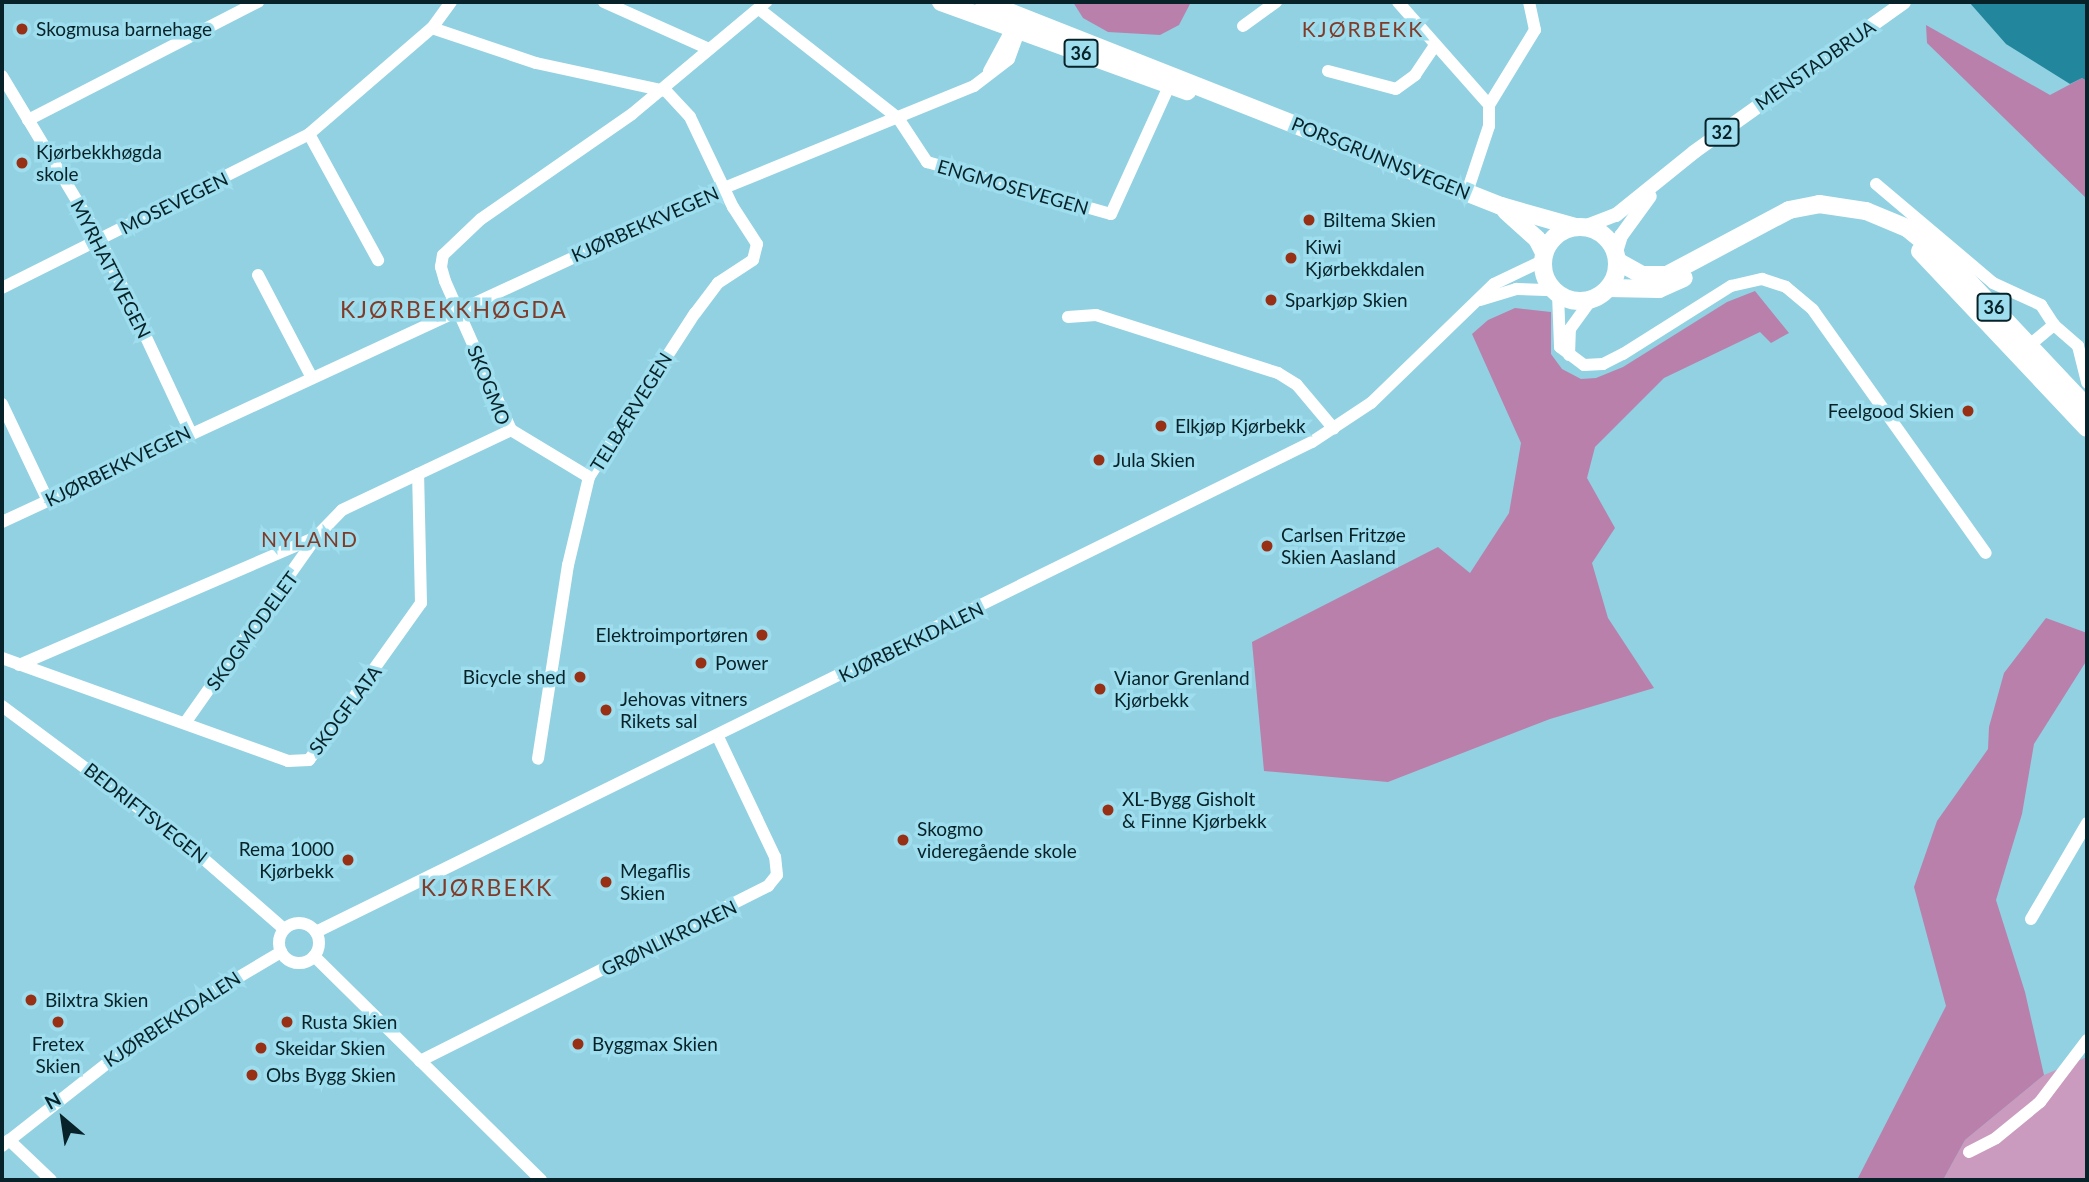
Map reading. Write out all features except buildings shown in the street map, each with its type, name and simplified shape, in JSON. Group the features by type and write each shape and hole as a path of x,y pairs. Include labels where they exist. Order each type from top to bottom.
{"highway":[{"name":"PORSGRUNNSVEGEN","path":"942,2 1018,25 1173,86 1261,111 1501,206 1580,227"},
{"name":"PORSGRUNNSVEGEN","path":"984,2 1018,25"},
{"name":"36","path":"1580,227 1600,232 1616,256 1642,275 1667,275 1774,215 1819,204 1849,206 1890,221 1907,228 1946,259 2025,349 2087,428"},
{"name":"PORSGRUNNSVEGEN","path":"1501,206 1526,227 1543,257"},
{"path":"1543,257 1559,232 1580,227"},
{"name":"36","path":"1609,288 1659,289 1688,276 1730,241"},
{"path":"1555,292 1574,301 1592,299 1609,288 1616,256"},
{"name":"36","path":"1543,257 1555,292"},
{"name":"36","path":"2025,349 2087,407"}],"main road":[{"name":"MENSTADBRUA","path":"1580,227 1616,215 1785,86 1904,2"},
{"name":"MENSTADBRUA","path":"1616,256 1621,236 1661,181"}],"street":[{"path":"28,120 258,2"},
{"name":"MOSEVEGEN","path":"2,288 309,134 432,28 451,2"},
{"path":"604,2 709,49"},
{"path":"1243,26 1276,2"},
{"path":"1398,2 1489,105"},
{"path":"1467,192 1489,126 1489,105 1535,30 1529,2"},
{"name":"SKOGMO","path":"19,665 316,537 342,510 511,430 457,309 441,267 443,255 457,239 590,146 763,5"},
{"name":"ENGMOSEVEGEN","path":"763,5 898,118 927,162 1111,214 1166,93"},
{"name":"KJØRBEKKVEGEN","path":"2,522 190,431 724,187 898,118 983,80 1018,25"},
{"path":"432,28 536,63 661,89 673,95 690,117 724,187"},
{"path":"1328,71 1396,89 1415,75 1435,45"},
{"name":"MYRHATTVEGEN","path":"2,76 100,239 190,431"},
{"path":"309,134 378,260"},
{"path":"1876,184 1993,283 2041,304 2054,325 2078,346 2087,383"},
{"name":"TELBÆRVEGEN","path":"538,759 568,565 589,477 695,313 719,283 747,266 758,251 724,187"},
{"name":"KJØRBEKKDALEN","path":"316,932 718,737 1334,429 1388,388 1494,284 1543,257"},
{"path":"258,275 311,376"},
{"path":"1555,292 1560,347 1584,365 1603,364 1731,286 1762,279 1786,287 1813,310 1986,553"},
{"name":"KJØRBEKKDALEN","path":"1473,303 1516,289 1555,292"},
{"path":"1569,356 1570,329 1592,299"},
{"path":"1068,317 1096,315 1278,373 1297,385 1334,429"},
{"path":"2025,349 2054,325"},
{"path":"2,404 48,501"},
{"path":"511,430 589,477"},
{"name":"SKOGFLATA","path":"2,658 288,761 300,763 315,753 421,603 418,474"},
{"name":"SKOGMODELET","path":"186,723 316,537"},
{"name":"BEDRIFTSVEGEN","path":"2,706 182,840 284,929"},
{"name":"GRØNLIKROKEN","path":"420,1061 768,886 777,875 775,857 718,737"},
{"path":"2031,919 2087,823"},
{"path":"305,923 316,932 319,944 314,956 296,963 281,951 284,929 305,923"},
{"name":"KJØRBEKKDALEN","path":"5,1143 148,1031 281,951"},
{"path":"314,956 541,1180"},
{"path":"1969,1152 1996,1138 2040,1102 2087,1040"},
{"path":"5,1143 51,1180"}],"shaded area":[{"path":"1073,2 1191,2 1179,25 1160,35 1108,32 1083,18"},
{"path":"1926,25 2050,95 2082,78 2087,81 2087,199 1927,43"},
{"path":"1755,291 1789,333 1771,343 1760,332 1664,378 1595,447 1587,478 1615,528 1592,563 1608,618 1654,688 1550,719 1388,782 1264,771 1252,642 1438,547 1470,573 1509,513 1521,443 1472,334 1488,320 1515,308 1551,312 1551,354 1562,369 1581,379 1596,378 1623,367 1727,302"},
{"path":"2046,618 2087,633 2087,660 2034,744 2022,814 1996,900 2025,992 2044,1075 1965,1140 1943,1180 1857,1180 1946,1006 1914,887 1937,821 1988,749 1989,727 2004,673"},
{"path":"2087,1057 2087,1180 1943,1180 1965,1140 2044,1075"}],"water":[{"path":"1969,2 2087,2 2087,81 2082,78 2070,84 2006,44"}],"place":[{"name":"Skogmusa barnehage","path":"22,29"},
{"name":"Kjørbekkhøgda skole","path":"22,163"},
{"name":"Biltema Skien","path":"1309,220"},
{"name":"Kiwi Kjørbekkdalen","path":"1291,258"},
{"name":"Sparkjøp Skien","path":"1271,300"},
{"name":"Feelgood Skien","path":"1968,411"},
{"name":"Elkjøp Kjørbekk","path":"1161,426"},
{"name":"Jula Skien","path":"1099,460"},
{"name":"Carlsen Fritzøe Skien Aasland","path":"1267,546"},
{"name":"Elektroimportøren","path":"762,635"},
{"name":"Power","path":"701,663"},
{"name":"Bicycle shed","path":"580,677"},
{"name":"Vianor Grenland Kjørbekk","path":"1100,689"},
{"name":"Jehovas vitners Rikets sal","path":"606,710"},
{"name":"XL-Bygg Gisholt & Finne Kjørbekk","path":"1108,810"},
{"name":"Skogmo videregående skole","path":"903,840"},
{"name":"Rema 1000 Kjørbekk","path":"348,860"},
{"name":"Megaflis Skien","path":"606,882"},
{"name":"Bilxtra Skien","path":"31,1000"},
{"name":"Fretex Skien","path":"58,1022"},
{"name":"Rusta Skien","path":"287,1022"},
{"name":"Byggmax Skien","path":"578,1044"},
{"name":"Skeidar Skien","path":"261,1048"},
{"name":"Obs Bygg Skien","path":"252,1075"}],"district":[{"name":"KJØRBEKK","path":"1363,29"},
{"name":"KJØRBEKKHØGDA","path":"454,309"},
{"name":"NYLAND","path":"310,539"},
{"name":"KJØRBEKK","path":"487,887"}]}
